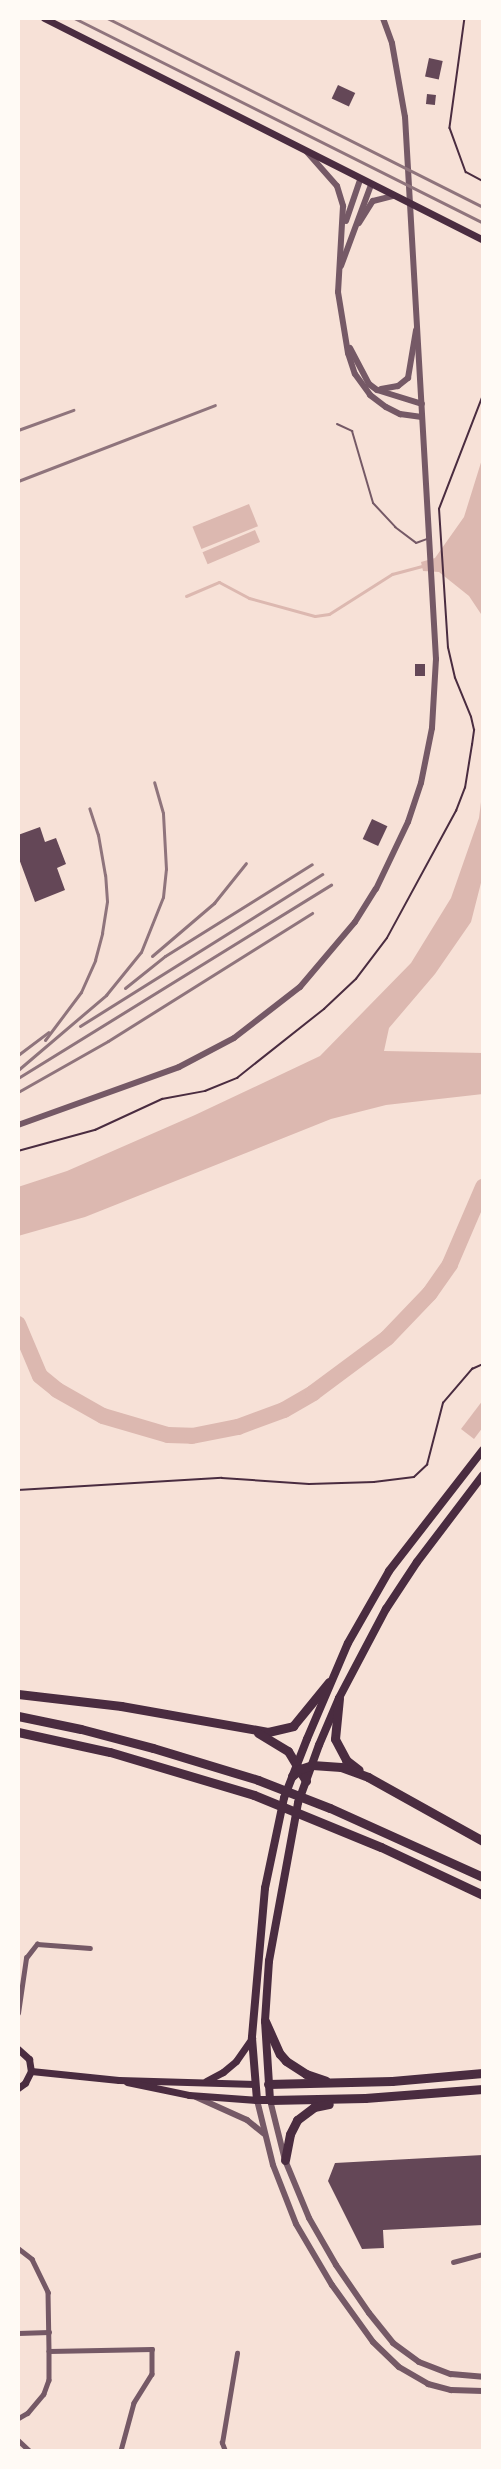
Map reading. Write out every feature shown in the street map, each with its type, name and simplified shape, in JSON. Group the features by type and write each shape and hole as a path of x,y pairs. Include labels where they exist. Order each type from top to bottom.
{"highway":[{"path":"306,1739 329,1682 389,1571 483,1450"},
{"path":"319,1745 339,1698 387,1609 417,1562 483,1475"},
{"path":"18,1694 121,1706 268,1732 293,1726 329,1682"},
{"path":"339,1698 335,1739 339,1750 368,1777"},
{"path":"18,1716 153,1748 258,1780 330,1808 483,1877"},
{"path":"253,1731 281,1744 299,1766 306,1781"},
{"path":"18,1732 110,1752 254,1796 325,1823 483,1895"},
{"path":"299,1766 330,1764 368,1777 483,1841"},
{"path":"292,1776 299,1766"},
{"path":"457,1882 483,1901"},
{"path":"265,2021 280,2054 286,2061 306,2074 331,2083"},
{"path":"268,2084 448,2078 483,2073"},
{"path":"270,2100 365,2098 483,2089"},
{"path":"285,2160 290,2134 302,2115 322,2104 365,2098"}],"main road":[{"path":"44,18 388,195 483,240"},
{"path":"299,1766 306,1739"},
{"path":"118,2080 189,2095 270,2100 265,2021 276,1914 288,1845 319,1745"},
{"path":"257,2100 252,2038 265,1888 277,1823 292,1776"},
{"path":"204,2082 224,2072 236,2061 252,2038"},
{"path":"18,2049 29,2059 31,2071 25,2083 18,2088"},
{"path":"31,2071 118,2080 268,2084"}],"street":[{"path":"18,1125 179,1066 234,1038 300,987 355,922 395,854 408,822 425,764 432,728 436,682 430,540 402,92 392,43 383,18"},
{"path":"306,152 337,186 343,206 338,275 342,318 355,374 370,395 400,414 422,417"},
{"path":"342,233 353,195 360,180"},
{"path":"338,275 371,185"},
{"path":"346,250 368,206 378,198 388,195"},
{"path":"377,390 398,386 408,378 417,326"},
{"path":"347,341 364,378 377,390 422,404"},
{"path":"18,2013 26,1958 37,1944 90,1948"},
{"path":"189,2095 247,2120 264,2134"},
{"path":"257,2100 264,2134 296,2224 332,2286 373,2342 399,2367 428,2384 450,2390 483,2391"},
{"path":"270,2100 285,2160 322,2242 355,2294 384,2333 406,2353 434,2369 451,2374 483,2377"},
{"path":"18,2248 32,2259 48,2292 49,2332 49,2380 44,2394 28,2413 18,2419"},
{"path":"453,2262 483,2254"},
{"path":"18,2333 49,2332"},
{"path":"49,2351 152,2349 152,2374 134,2403 121,2451"},
{"path":"225,2451 222,2443 237,2353"},
{"path":"18,2440 30,2451"}],"lane":[{"path":"337,424 352,431 373,503 395,527 416,543 430,540"}],"path":[{"path":"465,18 450,128 466,172 483,182"},
{"path":"18,1151 95,1130 162,1099 205,1091 237,1078 324,1009 373,958 442,841 465,788 474,730 451,665 443,598 439,509 483,395"},
{"path":"18,1490 222,1478 309,1484 374,1482 414,1477 427,1465 443,1403 472,1369 483,1364"}],"shaded area":[{"path":"483,456 483,617 469,596 439,572 423,571 421,562 435,558 464,517"},
{"path":"249,504 258,526 201,549 192,527"},
{"path":"255,530 260,542 208,564 203,552"},
{"path":"483,786 483,875 471,922 435,974 389,1028 384,1051 483,1053 483,1094 386,1105 331,1119 85,1217 18,1236 18,1187 67,1171 195,1115 320,1056 411,963 451,898 479,818"},
{"path":"483,1400 483,1427 474,1439 461,1429"}],"building":[{"path":"429,58 443,61 439,79 425,77"},
{"path":"338,85 355,93 349,107 332,99"},
{"path":"427,94 436,95 435,105 426,104"},
{"path":"415,664 425,664 425,676 415,676"},
{"path":"372,819 387,826 378,846 363,839"},
{"path":"40,827 45,842 56,838 66,864 57,868 65,890 35,902 18,856 18,835"},
{"path":"483,2155 483,2225 383,2230 384,2248 362,2249 328,2181 335,2163"}],"waterway":[{"path":"186,596 219,582 249,598 315,616 329,614 392,574 426,565"},
{"path":"18,1324 40,1376 57,1390 103,1416 168,1435 192,1436 238,1427 284,1410 313,1393 387,1338 430,1293 450,1264 483,1187"}],"railway":[{"path":"74,18 483,223"},
{"path":"107,18 483,207"},
{"path":"18,481 215,405"},
{"path":"18,430 73,410"},
{"path":"18,1070 106,995 141,952 163,897 166,869 163,813 154,782"},
{"path":"45,1040 81,992 95,960 102,933 107,901 105,875 98,835 89,808"},
{"path":"152,956 214,903 246,863"},
{"path":"125,988 165,956 312,864"},
{"path":"80,1026 322,874"},
{"path":"18,1078 331,885"},
{"path":"18,1092 108,1041 312,913"},
{"path":"18,1055 48,1032"}]}
